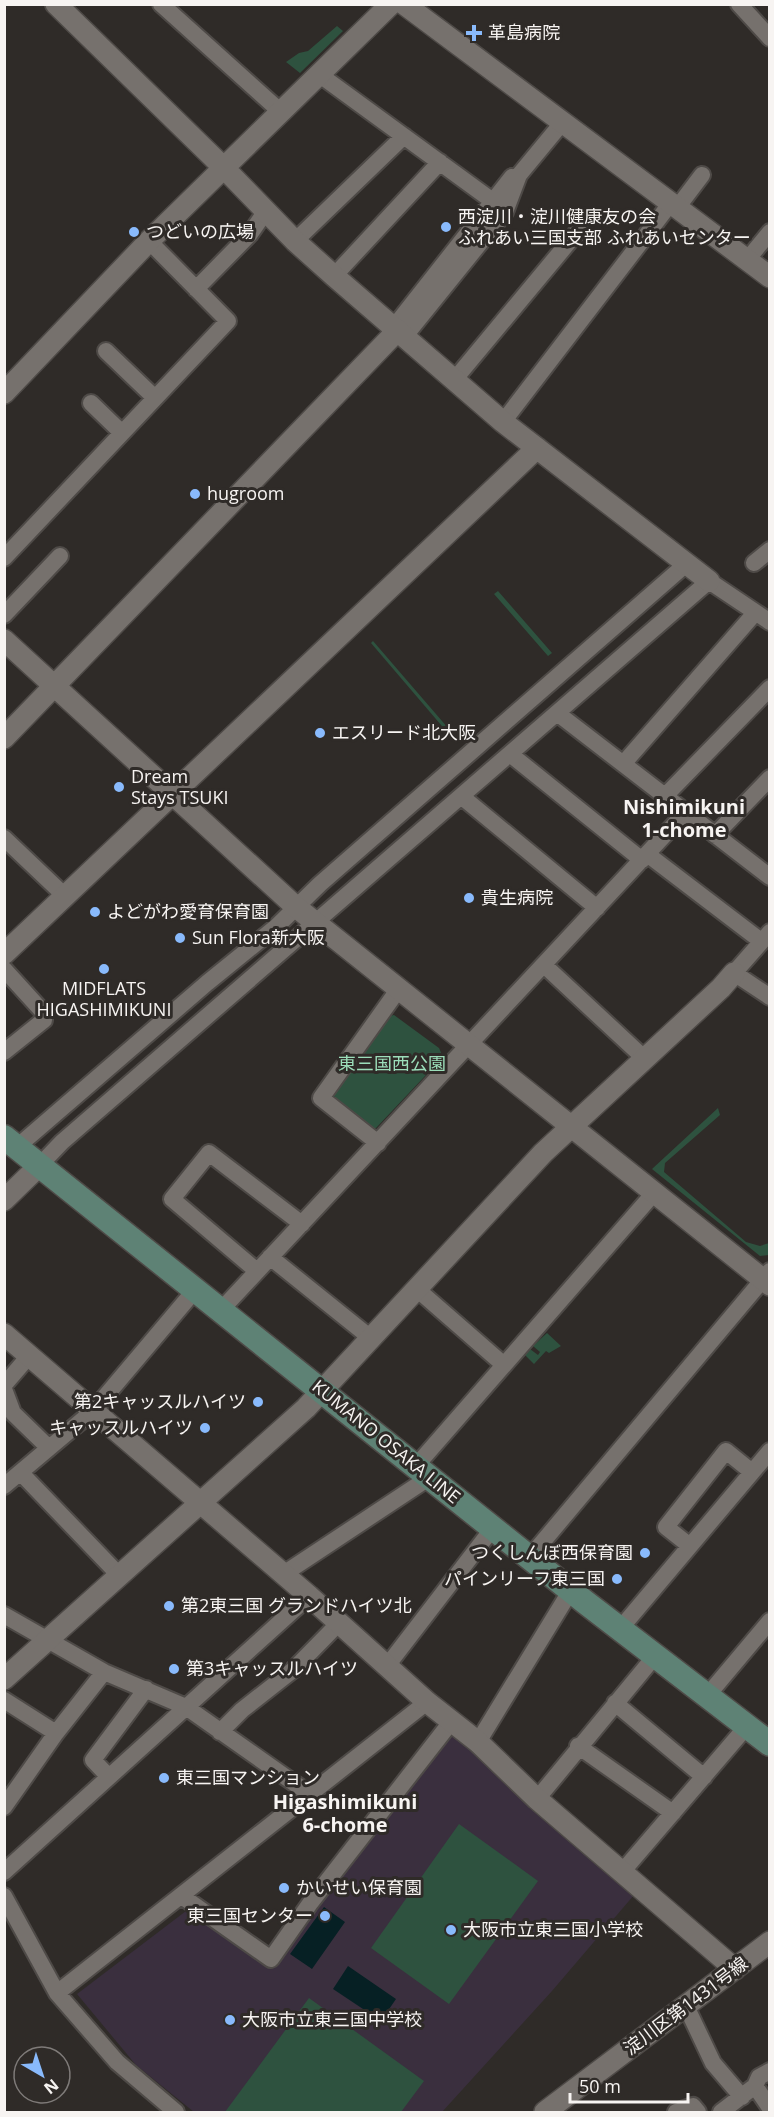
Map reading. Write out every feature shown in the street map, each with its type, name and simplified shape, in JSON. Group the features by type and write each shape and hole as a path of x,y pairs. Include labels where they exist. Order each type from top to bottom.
{"main road":[{"name":"KUMANO OSAKA LINE","path":"9,1147 40,1165 620,1629 770,1744"}],"street":[{"path":"56,4 224,168 295,241 334,276 503,422 685,565 762,618 623,764"},
{"path":"161,4 280,112"},
{"path":"4,393 149,241 391,4"},
{"path":"404,4 770,277"},
{"path":"739,4 770,38"},
{"path":"320,75 494,202"},
{"path":"399,331 516,169 560,121"},
{"path":"4,738 399,331 505,212 519,175 560,121"},
{"path":"295,241 404,136"},
{"path":"334,276 440,162"},
{"path":"503,422 673,206 702,176"},
{"path":"196,289 250,234 266,211"},
{"path":"455,379 583,225"},
{"path":"747,260 770,232"},
{"path":"4,558 228,321 149,241"},
{"path":"106,351 155,398"},
{"path":"91,403 122,433"},
{"path":"4,954 537,448"},
{"path":"754,563 770,550"},
{"path":"4,615 60,556"},
{"path":"9,1147 234,963 685,565"},
{"path":"4,1200 62,1142 708,581"},
{"path":"4,640 296,907 571,1125 586,1140 767,1278 530,1557"},
{"path":"665,796 770,688"},
{"path":"557,713 770,877"},
{"path":"4,1679 201,1504 322,1391 571,1125 721,988 765,936 644,857 510,754"},
{"path":"715,835 770,778"},
{"path":"461,796 597,908"},
{"path":"221,1310 686,812"},
{"path":"4,838 66,897"},
{"path":"544,965 644,1058"},
{"path":"4,969 43,1012 44,1020 4,1052"},
{"path":"734,973 770,997"},
{"path":"378,1143 321,1098 398,990"},
{"path":"257,1271 172,1199 209,1153 302,1224"},
{"path":"282,1575 423,1472 504,1365 654,1193"},
{"path":"270,1257 372,1339"},
{"path":"4,1486 93,1411 195,1290"},
{"path":"418,1290 504,1365"},
{"path":"4,1335 309,1596 427,1702 478,1742 537,1799 735,1969"},
{"path":"29,1356 4,1387 13,1413 49,1448"},
{"path":"690,1546 666,1527 726,1451 752,1472"},
{"path":"620,1629 770,1451"},
{"path":"21,1473 120,1576"},
{"path":"387,1666 493,1528"},
{"path":"478,1742 571,1590"},
{"path":"4,1872 309,1596"},
{"path":"4,1615 50,1639 104,1672 186,1707 311,1795"},
{"path":"707,1696 770,1621"},
{"path":"220,1732 242,1710 292,1670 339,1623"},
{"path":"537,1799 578,1746 655,1656"},
{"path":"4,1807 56,1733 104,1672"},
{"path":"109,1777 93,1760 146,1689"},
{"path":"4,1700 56,1733"},
{"path":"57,1993 183,1897 427,1702"},
{"path":"615,1702 704,1777"},
{"path":"183,1897 272,1959 311,1902 451,1722"},
{"path":"622,1872 747,1726"},
{"path":"578,1746 673,1813"},
{"path":"4,1896 57,1993 117,2062 176,2112"},
{"name":"淀川区第1431号線","path":"545,2112 770,1942"},
{"path":"686,2006 713,2063 770,2108"},
{"path":"721,2112 748,2092 759,2077 770,2071"},
{"path":"676,2112 693,2106 698,2112"}],"shaded area":[{"name":"大阪市立東三国小学校","path":"448,1734 456,1735 634,1895 552,1991 442,2112 194,2112 136,2065 77,1994 186,1911 274,1965 318,1900 414,1783"}],"green space":[{"path":"337,26 343,31 300,73 286,62 299,53 308,51"},
{"path":"498,591 552,653 548,656 494,594"},
{"path":"373,641 456,737 453,739 371,643"},
{"name":"東三国西公園","path":"394,1015 439,1048 443,1057 376,1128 369,1130 332,1096 385,1017"},
{"path":"718,1108 720,1115 665,1163 664,1172 746,1242 760,1246 769,1243 769,1255 760,1256 652,1169"},
{"path":"547,1333 561,1346 549,1353 546,1351 534,1364 525,1355 530,1349 538,1355 540,1352 533,1346"},
{"path":"459,1824 538,1881 449,2004 371,1948"},
{"path":"309,1998 424,2081 401,2112 225,2112"}],"water":[{"path":"324,1907 345,1922 312,1969 290,1954"},
{"path":"348,1966 396,1999 381,2021 333,1989"}],"place":[{"name":"革島病院","path":"474,33"},
{"name":"西淀川・淀川健康友の会 ふれあい三国支部 ふれあいセンター","path":"446,227"},
{"name":"つどいの広場","path":"134,232"},
{"name":"hugroom","path":"195,494"},
{"name":"エスリード北大阪","path":"320,733"},
{"name":"Dream Stays TSUKI","path":"119,787"},
{"name":"貴生病院","path":"469,898"},
{"name":"よどがわ愛育保育園","path":"95,912"},
{"name":"Sun Flora新大阪","path":"180,938"},
{"name":"MIDFLATS HIGASHIMIKUNI","path":"104,969"},
{"name":"第2キャッスルハイツ","path":"258,1402"},
{"name":"キャッスルハイツ","path":"205,1428"},
{"name":"つくしんぼ西保育園","path":"645,1553"},
{"name":"パインリーフ東三国","path":"617,1579"},
{"name":"第2東三国 グランドハイツ北","path":"169,1606"},
{"name":"第3キャッスルハイツ","path":"174,1669"},
{"name":"東三国マンション","path":"164,1778"},
{"name":"かいせい保育園","path":"284,1888"},
{"name":"東三国センター","path":"325,1916"},
{"name":"大阪市立東三国小学校","path":"451,1930"},
{"name":"大阪市立東三国中学校","path":"230,2020"}],"district":[{"name":"Nishimikuni 1-chome","path":"684,818"},
{"name":"Higashimikuni 6-chome","path":"345,1814"}]}
